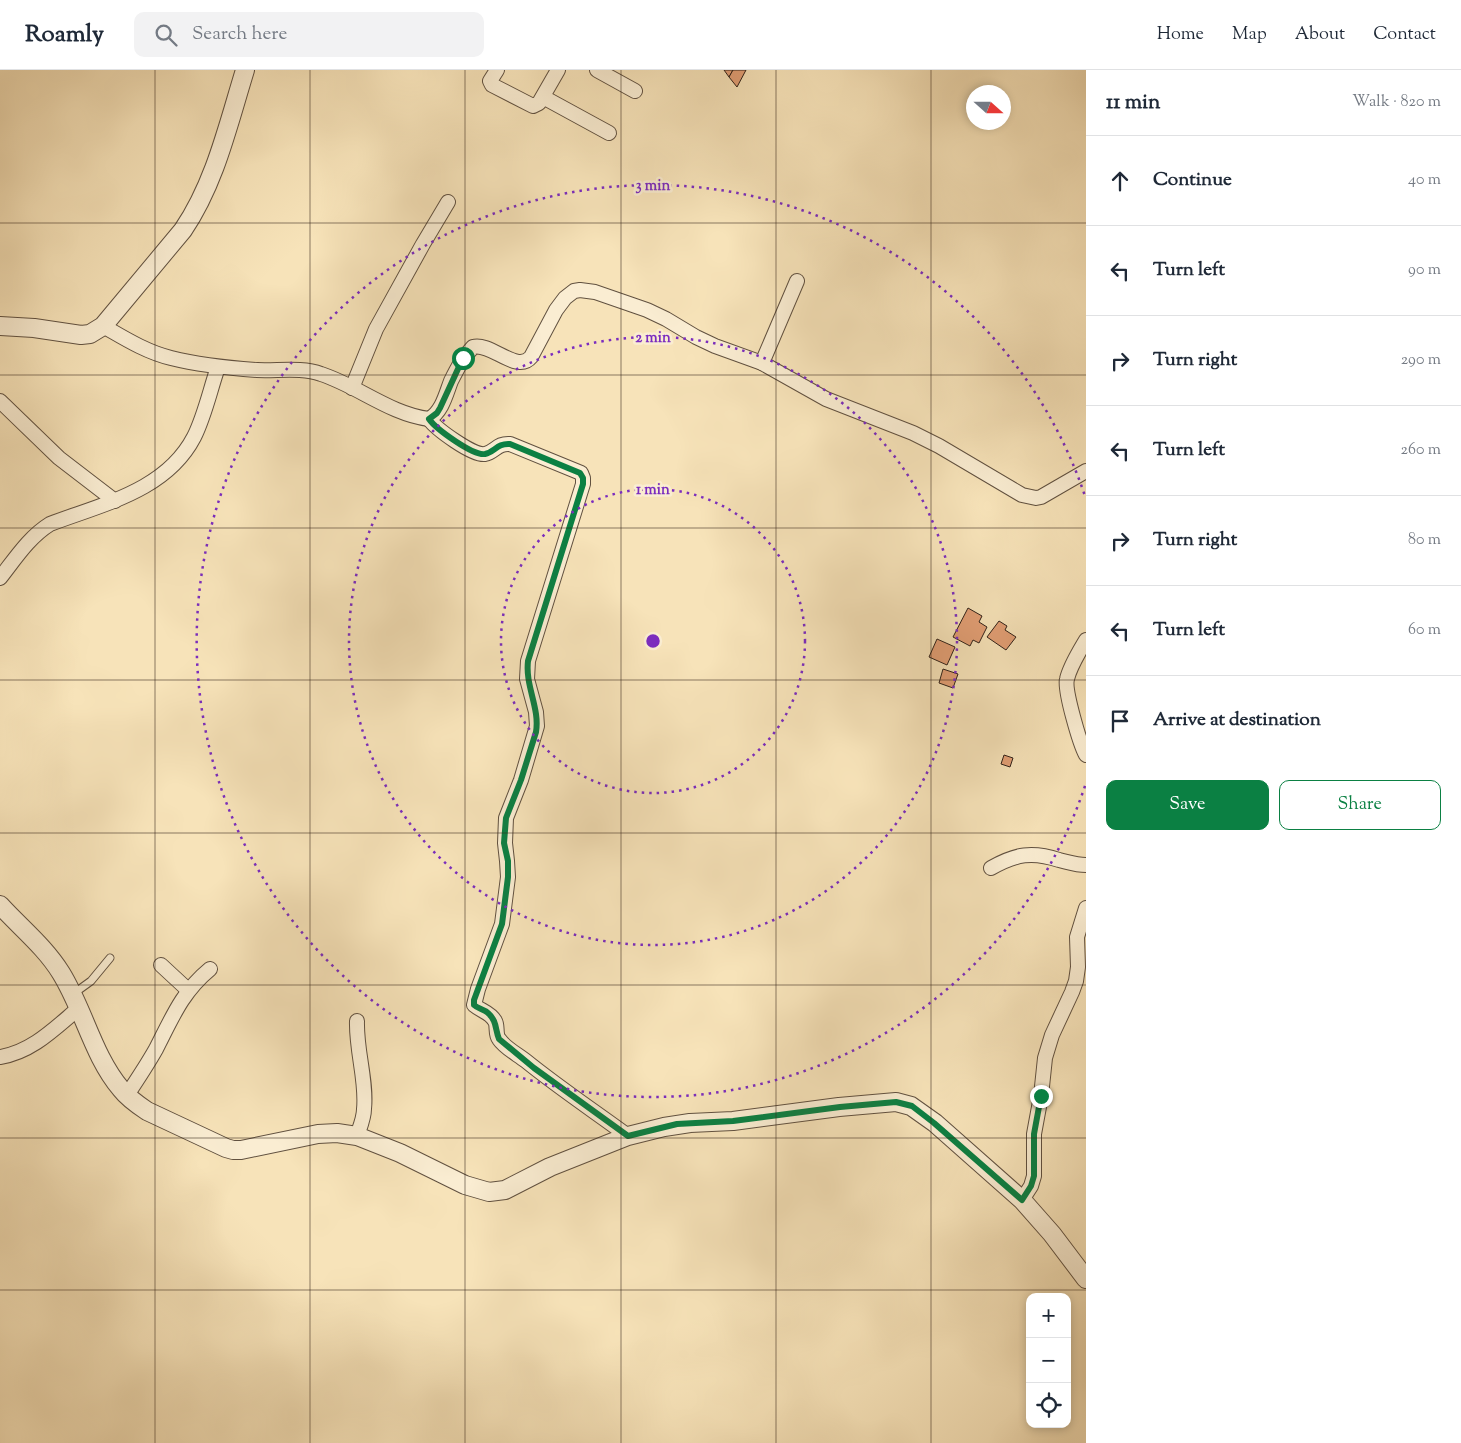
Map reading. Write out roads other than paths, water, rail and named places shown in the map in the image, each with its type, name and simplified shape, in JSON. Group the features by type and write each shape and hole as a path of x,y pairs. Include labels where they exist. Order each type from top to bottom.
{"street":[{"path":"0,326 34,328 81,336 90,334 103,326 193,215 211,178 245,70"},
{"path":"497,70 490,81 492,85 533,106 540,103 558,70"},
{"path":"597,70 635,91"},
{"path":"543,97 609,133"},
{"path":"352,388 376,329 448,202"},
{"path":"762,363 797,281"},
{"path":"429,419 437,413 458,366 473,347 482,347 514,361 525,362 531,357 556,310 565,298 574,291 580,290 594,292 647,310 715,346 762,363 826,399 925,439 1022,495 1036,498 1041,497 1086,471"},
{"path":"103,326 130,342 170,358 218,367 321,373 400,411 429,419 436,428 476,452 486,454 501,445 510,444 580,473 583,478 583,484 528,661 527,680 536,712 537,726 521,780 506,818 504,843 508,861 508,877 502,924 474,1005 494,1019 497,1036 506,1045 534,1068 628,1136"},
{"path":"0,578 24,547 42,529 50,524 115,501 162,476 186,450 200,423 218,367"},
{"path":"0,401 59,458 115,501"},
{"path":"1086,640 1069,672 1066,686 1068,700 1086,755"},
{"path":"991,868 1014,857 1031,855 1040,855 1068,863 1086,865"},
{"path":"0,905 39,944 62,974 111,1075 127,1095 147,1111 226,1148 241,1150 318,1134 337,1133 357,1136 400,1153 465,1185 489,1192 505,1190 550,1167 628,1136 677,1124 733,1121 840,1107 896,1102 912,1106 928,1118 1022,1200 1052,1234 1086,1279"},
{"path":"1022,1200 1031,1186 1034,1176 1034,1134 1045,1058 1052,1035 1076,981 1078,967 1077,937 1086,908"},
{"path":"161,964 188,990"},
{"path":"127,1095 149,1061 188,990 210,969"},
{"path":"1,1060 32,1046 43,1038 75,1001"},
{"path":"357,1021 357,1045 365,1099 364,1111 357,1136"}],"lane":[{"path":"75,1001 110,958"}]}
